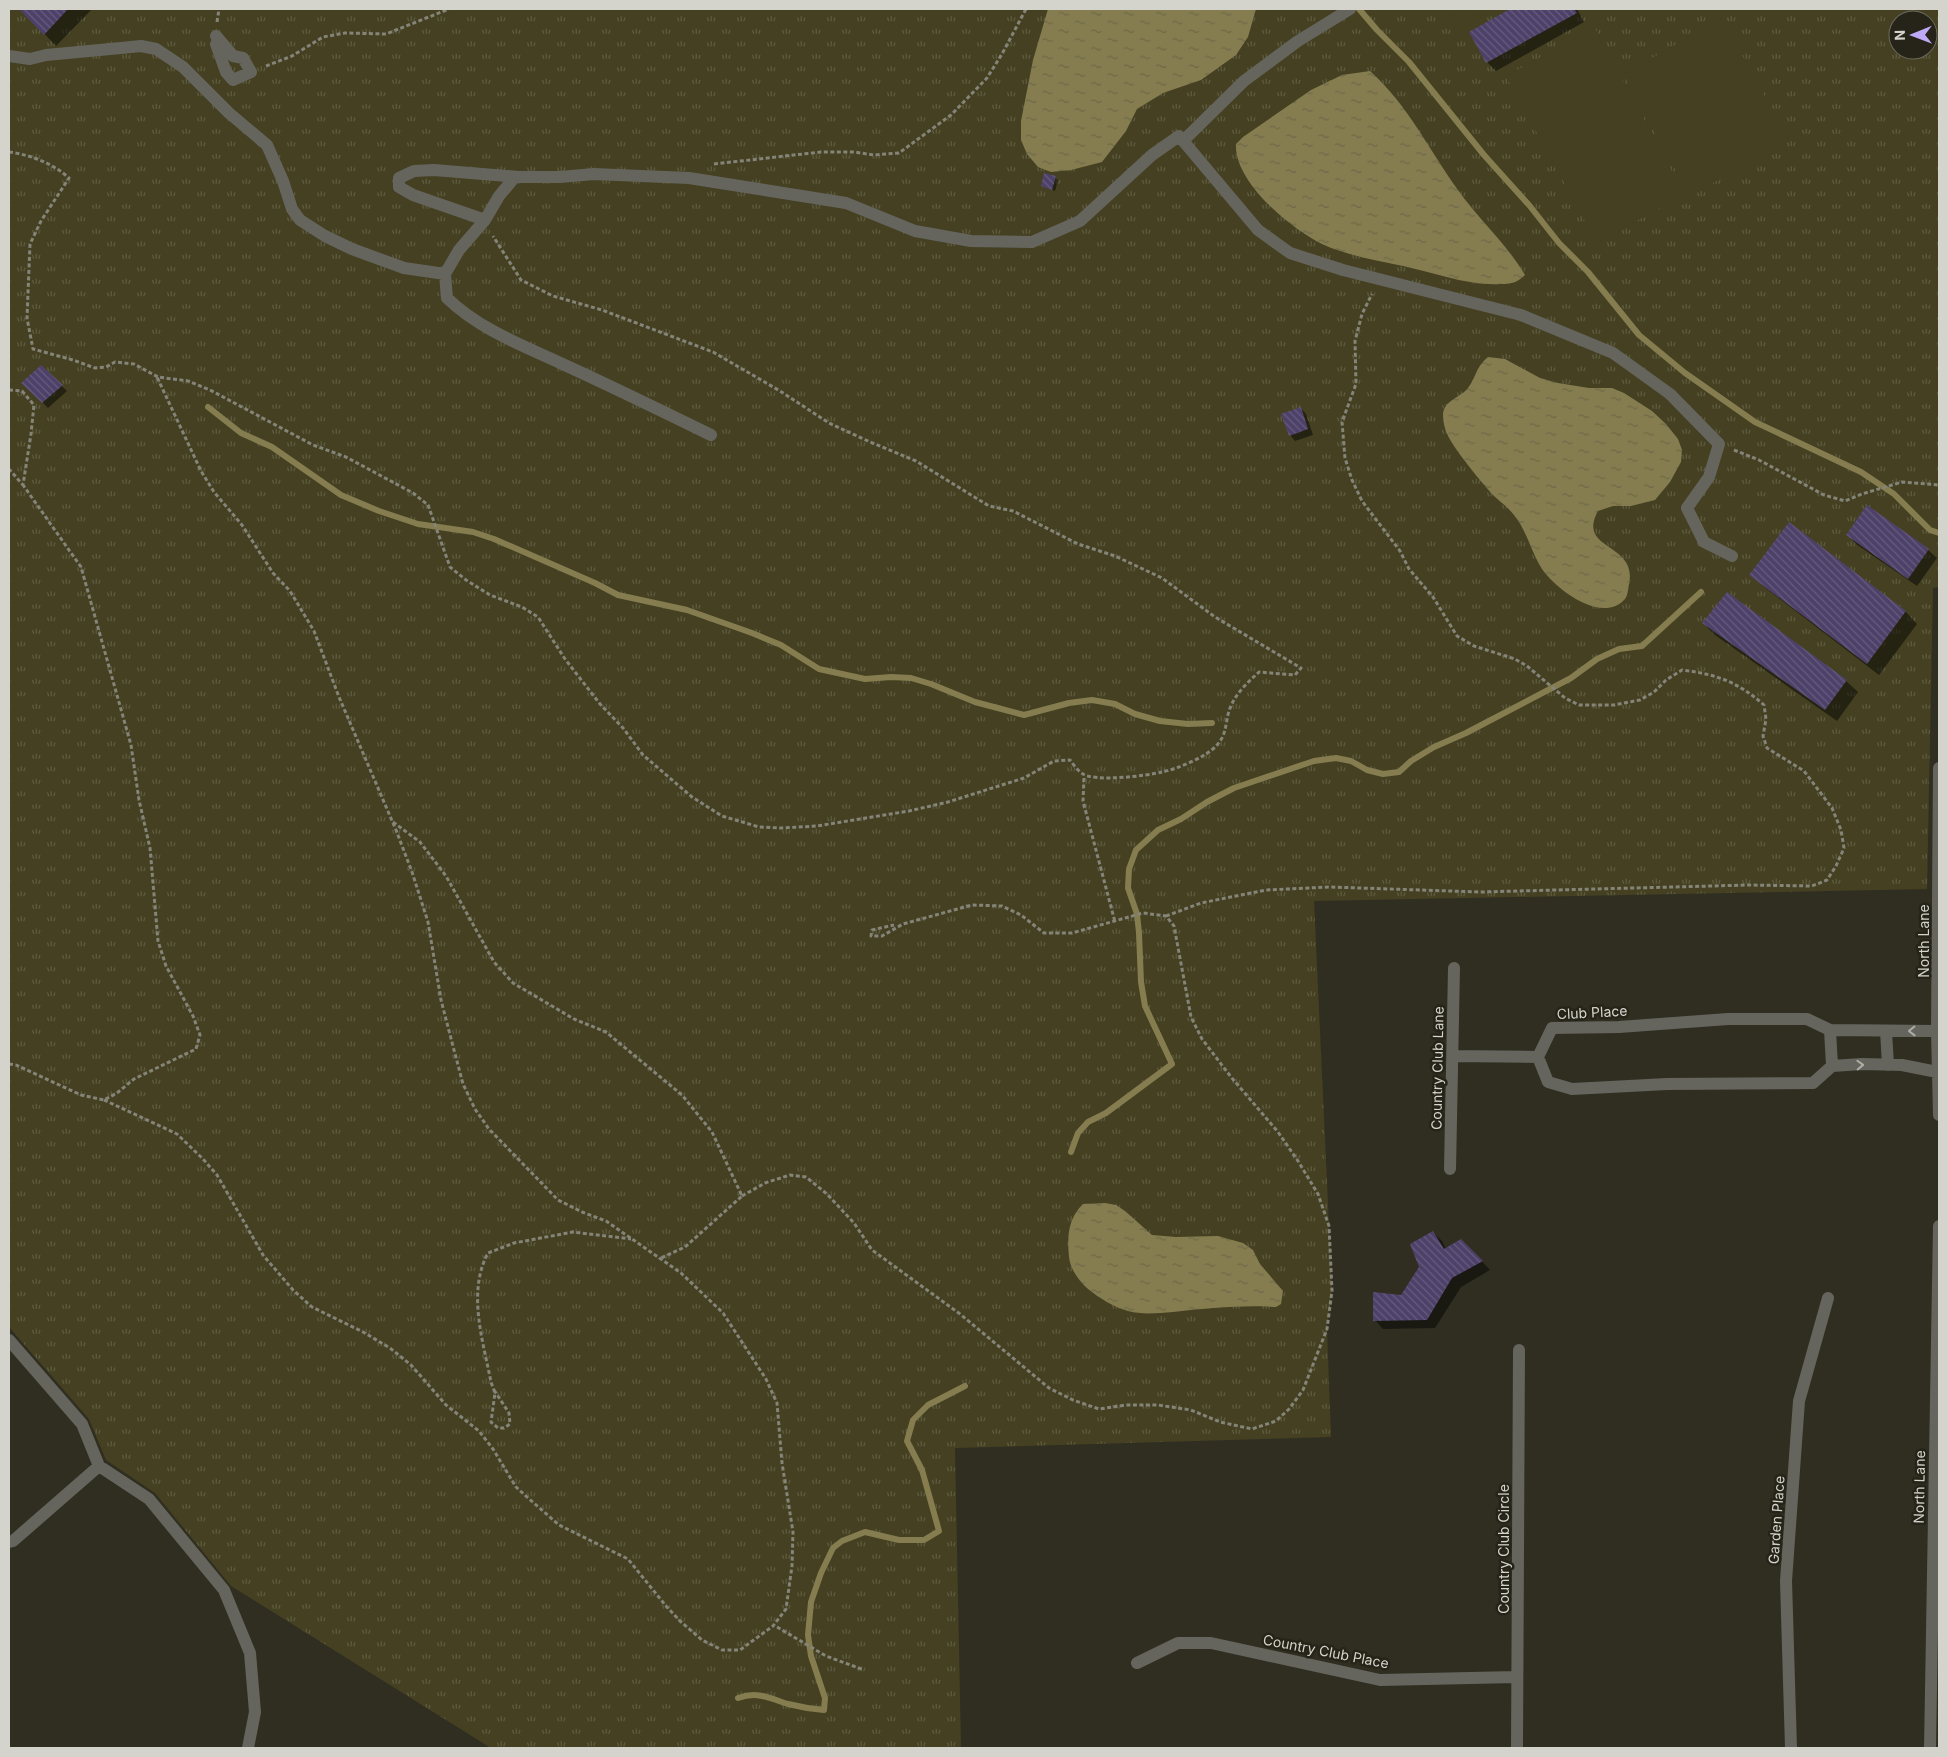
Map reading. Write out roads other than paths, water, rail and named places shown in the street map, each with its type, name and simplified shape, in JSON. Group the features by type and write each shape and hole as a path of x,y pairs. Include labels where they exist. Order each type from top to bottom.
{"street":[{"path":"1183,141 1244,81 1298,41 1350,9"},
{"path":"216,40 233,56 243,58 251,72 233,80 226,72 216,40"},
{"path":"9,56 30,59 46,55 141,46 156,49 183,67 229,113 267,145 283,181 292,209 300,220 325,236 352,249 404,268 445,274"},
{"path":"485,220 413,195 399,188 399,178 414,171 434,170 515,177 560,177 594,174 689,178 846,203 924,233 971,241 1032,242 1080,221 1152,155 1178,136 1258,230 1290,254 1380,280 1521,316 1613,353 1670,394 1719,444 1709,477 1687,508 1704,542 1732,556"},
{"path":"515,177 499,196 485,220 459,250 445,274 447,298 461,312 493,333 622,391 711,435"},
{"name":"North Lane","path":"1939,768 1937,1030 1939,1115"},
{"name":"Country Club Lane","path":"1450,1170 1454,968"},
{"name":"Club Place","path":"1538,1057 1552,1028 1728,1019 1808,1019 1830,1030 1937,1030"},
{"path":"1830,1030 1832,1066"},
{"path":"1886,1031 1888,1065"},
{"path":"1453,1056 1538,1057 1548,1082 1572,1089 1667,1084 1813,1083 1832,1066 1888,1065 1937,1072"},
{"name":"North Lane","path":"1930,1748 1939,1226"},
{"name":"Garden Place","path":"1791,1748 1786,1581 1799,1401 1828,1298"},
{"path":"9,1340 82,1424 99,1466 149,1499 224,1590 250,1653 255,1712 248,1748"},
{"name":"Country Club Circle","path":"1517,1748 1519,1350"},
{"path":"9,1542 13,1541 99,1466"},
{"name":"Country Club Place","path":"1137,1663 1178,1643 1210,1643 1380,1680 1516,1677"}],"water":[{"path":"1048,9 1256,9 1248,37 1236,55 1201,80 1163,93 1137,109 1126,131 1102,162 1071,170 1051,172 1038,167 1027,154 1021,140 1021,121 1033,60"},
{"path":"1370,71 1396,98 1458,190 1518,263 1525,275 1520,279 1505,284 1477,283 1342,252 1322,244 1295,227 1266,202 1254,188 1244,173 1238,159 1236,144 1243,137 1311,90 1342,75"},
{"path":"1488,357 1505,359 1540,378 1558,383 1589,388 1612,388 1624,393 1652,411 1678,439 1682,450 1681,462 1670,482 1655,500 1631,506 1613,506 1598,511 1593,524 1595,533 1601,541 1625,560 1629,570 1627,596 1615,606 1604,608 1580,601 1568,594 1549,577 1538,562 1526,535 1512,512 1480,480 1449,437 1443,421 1444,410 1449,403 1468,388 1478,368"},
{"path":"1105,1203 1116,1205 1125,1211 1152,1235 1176,1237 1218,1236 1243,1243 1253,1250 1260,1264 1283,1291 1281,1304 1276,1307 1224,1307 1145,1313 1128,1311 1107,1302 1081,1282 1071,1266 1068,1242 1071,1222 1083,1204"}],"waterway":[{"path":"1359,9 1409,62 1484,155 1529,205 1559,243 1588,272 1639,335 1685,373 1755,422 1861,472 1894,494 1930,530 1939,533"},
{"path":"208,407 241,433 272,447 341,495 379,511 418,524 473,532 494,539 618,595 687,610 752,633 781,645 819,669 865,679 911,678 975,702 1024,715 1069,703 1092,700 1115,704 1135,714 1160,721 1188,724 1212,723"},
{"path":"1071,1152 1078,1133 1088,1122 1106,1113 1172,1064 1145,1006 1141,982 1137,914 1128,888 1129,869 1136,850 1158,830 1234,788 1314,761 1336,758 1351,761 1367,770 1383,774 1399,772 1411,761 1434,747 1466,733 1571,678 1597,659 1619,649 1642,646 1701,592"},
{"path":"738,1698 758,1695 792,1705 824,1710 825,1698 811,1656 808,1635 811,1602 821,1573 833,1548 842,1541 865,1532 899,1540 924,1540 939,1531 922,1470 907,1441 913,1420 928,1405 965,1386"}]}
